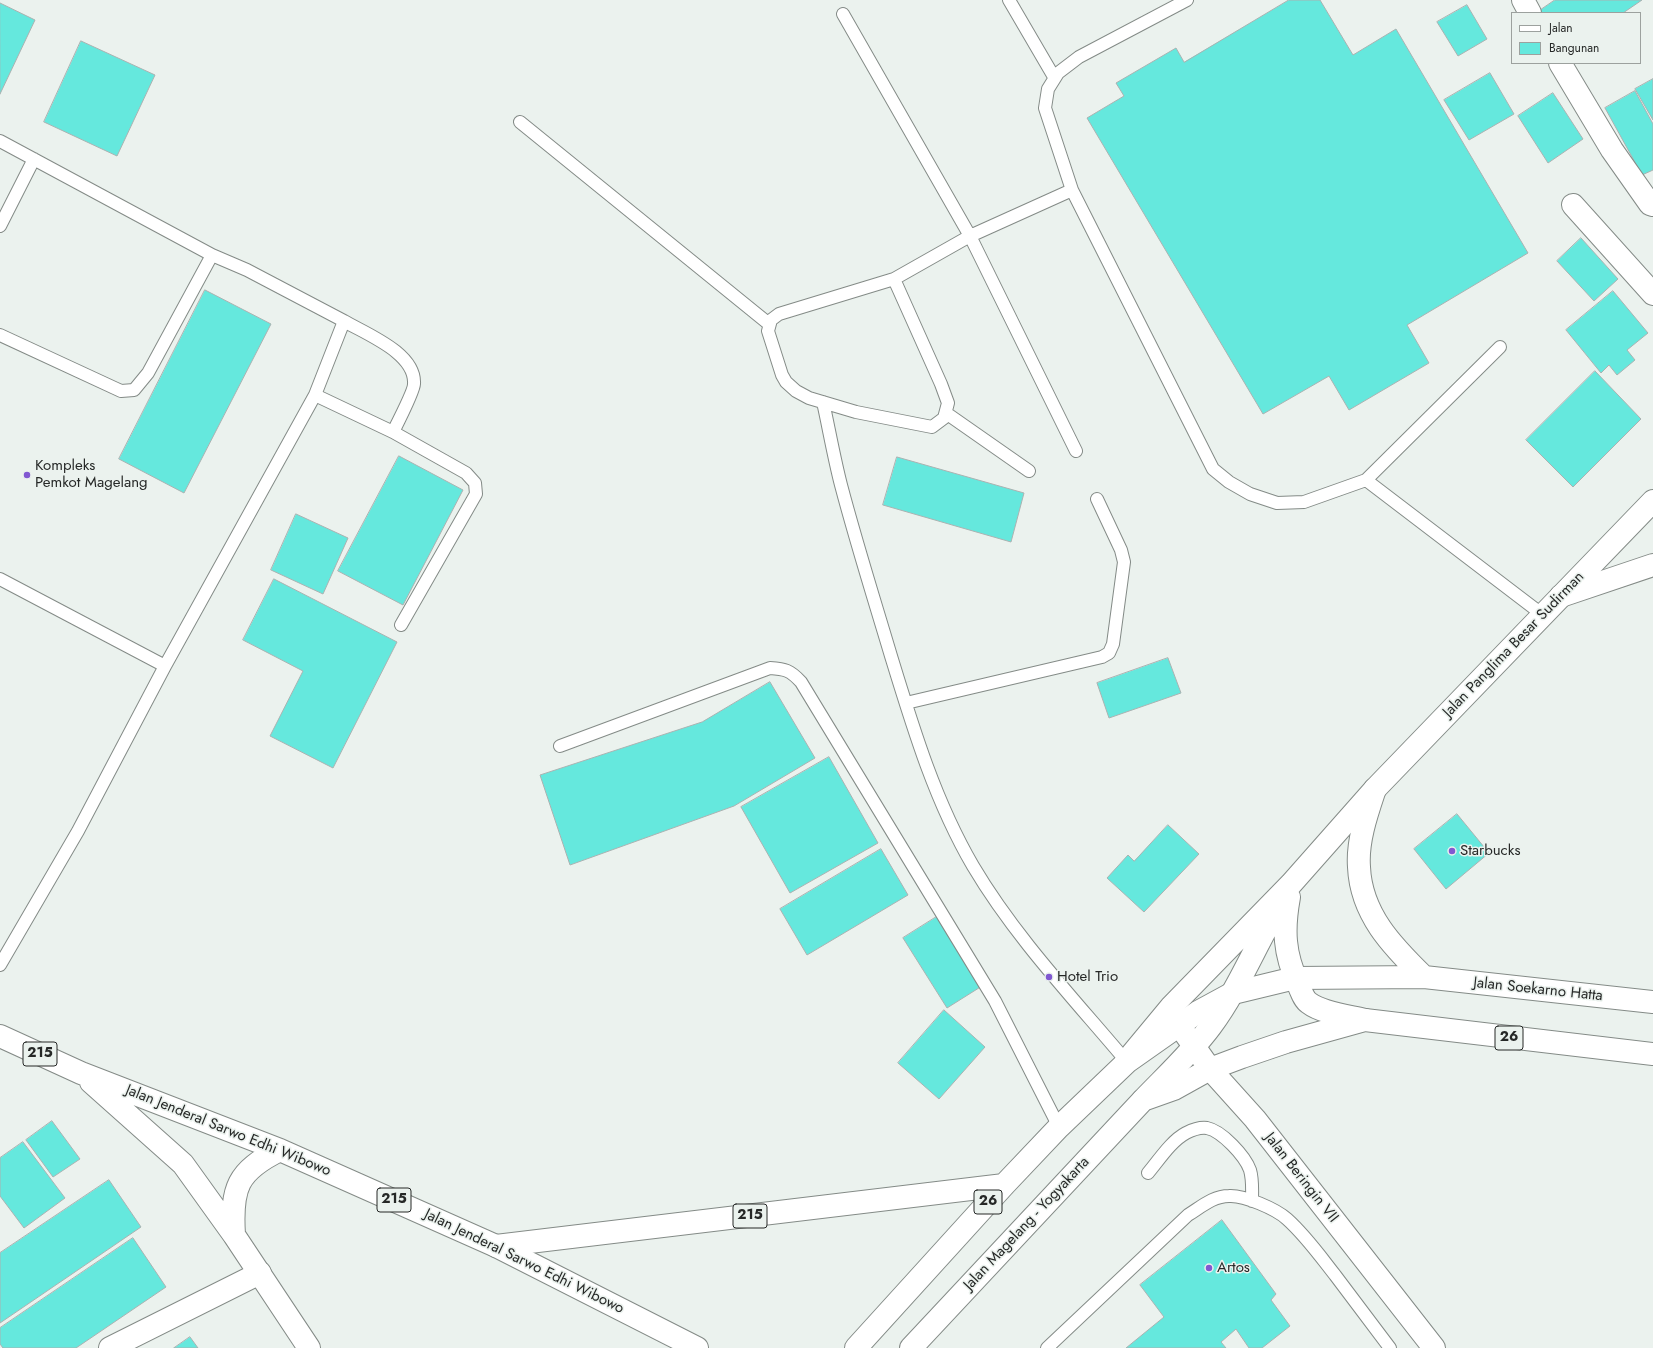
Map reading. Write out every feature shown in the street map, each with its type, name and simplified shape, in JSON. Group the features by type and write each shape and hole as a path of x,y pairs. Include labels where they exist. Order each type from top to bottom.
{"main road":[{"path":"1523,0 1529,12"},
{"path":"1561,64 1612,150 1650,204 1653,205"},
{"path":"1573,206 1653,294"},
{"name":"Jalan Panglima Besar Sudirman","path":"1291,884 1374,789 1653,501"},
{"path":"1561,596 1653,565"},
{"path":"1374,789 1367,815 1358,866 1366,903 1385,936 1399,953 1424,977"},
{"path":"1291,884 1285,919 1285,941 1295,978 1308,1002 1317,1007 1365,1020"},
{"path":"1175,1016 1291,884"},
{"name":"Jalan Magelang - Yogyakarta","path":"911,1348 1143,1100 1194,1048 1212,1025 1233,993 1291,884"},
{"name":"26","path":"856,1348 1004,1185 1059,1127 1175,1016 1198,1012 1233,993 1295,978 1424,977"},
{"name":"Jalan Soekarno Hatta","path":"1424,977 1653,1002"},
{"name":"Jalan Beringin VII","path":"1175,1016 1194,1048 1210,1069 1255,1119 1434,1348"},
{"name":"26","path":"1143,1100 1174,1089 1210,1069 1286,1042 1365,1020 1653,1054"},
{"name":"Jalan Jenderal Sarwo Edhi Wibowo","path":"0,1036 81,1073 280,1150 496,1246 698,1348"},
{"name":"Jalan Jenderal Sarwo Edhi Wibowo","path":"81,1073 183,1164 234,1235 309,1348"},
{"path":"234,1235 234,1200 238,1184 258,1162 280,1150"},
{"name":"215","path":"496,1246 1004,1185"},
{"path":"110,1348 260,1273"}],"lane":[{"path":"1009,0 1054,77"},
{"path":"1187,0 1080,57 1058,73 1054,77 1048,89 1045,108 1072,190 1213,469 1229,482 1250,494 1278,503 1304,502 1366,480 1500,348"},
{"path":"843,14 970,236 1076,451"},
{"path":"520,122 770,324"},
{"path":"0,141 212,255 247,270 344,321 403,357 411,368 414,385 393,432"},
{"path":"0,226 34,159"},
{"path":"894,279 948,403 946,413 937,424 928,427 856,412 801,395 786,382 782,375 768,331 772,320 779,314 894,279 970,236 1072,190"},
{"path":"0,335 121,391 134,390 148,373 212,255"},
{"path":"0,965 78,831 165,666 315,395 344,321"},
{"path":"315,395 393,432 466,473 472,479 477,488 476,494 401,625"},
{"path":"823,402 841,484 871,590 930,777 947,815 974,866 1005,914 1036,954 1126,1062"},
{"path":"946,413 1029,471"},
{"path":"1366,480 1543,615"},
{"path":"906,703 1102,657 1109,653 1113,644 1124,562 1121,550 1097,498"},
{"path":"0,579 165,666"},
{"path":"560,746 770,668 786,670 793,673 801,682 995,1001 1059,1127"},
{"path":"1148,1173 1172,1144 1185,1133 1198,1128 1206,1128 1222,1136 1241,1155 1247,1164 1252,1179 1252,1201"},
{"path":"1046,1348 1188,1215 1211,1200 1220,1197 1238,1196 1270,1208 1286,1218 1306,1238 1390,1348"}],"building":[{"path":"1289,0 1320,0 1353,55 1396,29 1528,253 1407,325 1429,363 1349,410 1329,376 1263,414 1087,118 1124,96 1116,83 1176,48 1184,62"},
{"path":"1555,0 1642,0 1624,12 1537,12"},
{"path":"0,3 35,20 0,94"},
{"path":"1467,5 1487,39 1458,56 1437,22"},
{"path":"81,41 155,75 117,156 44,122"},
{"path":"1490,73 1514,114 1469,140 1444,100"},
{"path":"1653,79 1653,120 1635,89"},
{"path":"1635,91 1653,124 1653,170 1642,175 1605,108"},
{"path":"1553,93 1583,139 1548,163 1518,116"},
{"path":"1581,238 1618,279 1594,301 1557,261"},
{"path":"205,290 271,324 184,493 119,459"},
{"path":"1613,291 1648,333 1627,350 1635,360 1617,375 1609,365 1601,373 1566,330"},
{"path":"1595,371 1641,419 1573,487 1526,440"},
{"path":"399,456 463,490 403,605 338,571"},
{"path":"897,457 1024,493 1011,542 883,505"},
{"path":"296,514 348,538 323,594 271,570"},
{"path":"274,579 397,642 333,768 270,736 303,671 243,640"},
{"path":"1168,658 1181,693 1109,718 1097,683"},
{"path":"770,682 815,758 734,806 570,865 540,775 702,722"},
{"path":"829,757 878,843 790,893 741,807"},
{"name":"Starbucks","path":"1457,814 1489,853 1446,889 1414,849"},
{"path":"1168,825 1199,854 1144,912 1107,878 1128,855 1134,861"},
{"path":"881,849 908,895 807,955 780,909"},
{"path":"938,916 982,986 947,1008 903,938"},
{"path":"944,1010 985,1047 939,1099 898,1063"},
{"path":"52,1121 80,1159 53,1177 26,1140"},
{"path":"23,1142 65,1198 24,1228 0,1196 0,1158"},
{"path":"109,1180 141,1227 0,1323 0,1253"},
{"name":"Artos","path":"1222,1220 1276,1294 1271,1300 1290,1326 1262,1348 1249,1348 1236,1329 1221,1342 1226,1348 1126,1348 1164,1317 1140,1285"},
{"path":"133,1238 166,1287 76,1348 3,1348 0,1344 0,1328"},
{"path":"190,1337 198,1348 174,1348"}],"place":[{"name":"Kompleks Pemkot Magelang","path":"27,475"},
{"name":"Starbucks","path":"1452,851"},
{"name":"Hotel Trio","path":"1049,977"},
{"name":"Artos","path":"1209,1268"}]}
